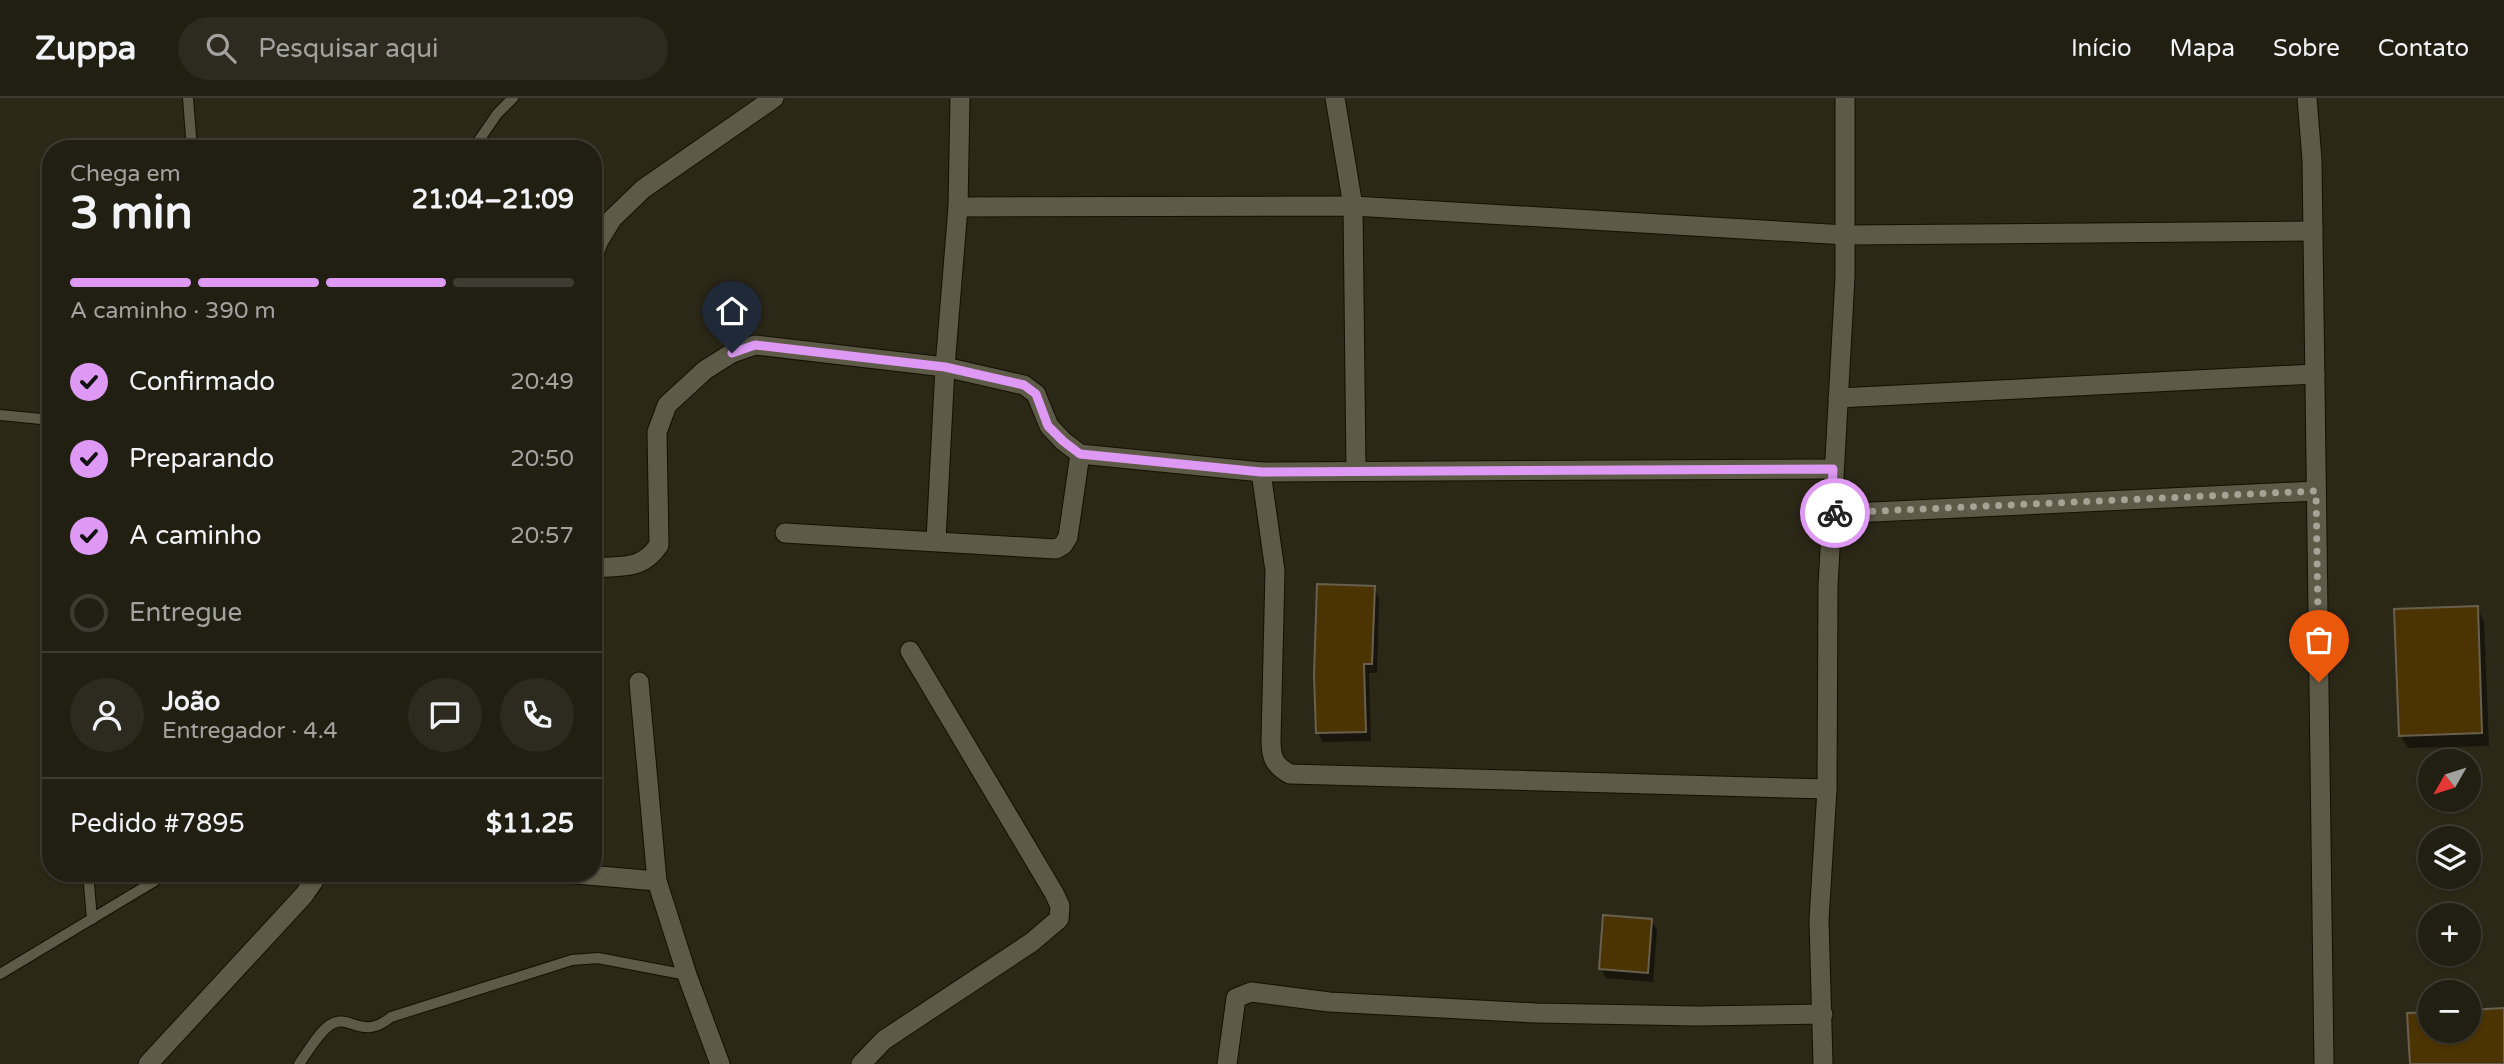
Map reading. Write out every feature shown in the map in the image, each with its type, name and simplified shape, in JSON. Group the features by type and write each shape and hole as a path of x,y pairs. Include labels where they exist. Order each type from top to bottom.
{"street":[{"path":"602,235 612,219 643,189 774,98"},
{"path":"936,540 945,367 958,207 960,98"},
{"path":"1335,98 1353,206 1356,471"},
{"path":"1824,1064 1819,920 1828,789 1828,586 1846,236 1845,98"},
{"path":"2307,98 2312,160 2324,1064"},
{"path":"958,207 1353,206 1846,236 2313,230"},
{"path":"602,567 642,564 659,545 657,432 667,405 705,370 732,353 755,345 945,367 1024,385 1036,394 1048,426 1080,454 1261,472 1833,469"},
{"path":"1838,398 2315,374"},
{"path":"785,533 1056,549 1063,545 1068,537 1080,454"},
{"path":"1261,472 1275,571 1271,756 1278,767 1290,774 1828,789"},
{"path":"1831,514 2316,491"},
{"path":"861,1064 884,1040 1032,942 1059,919 1060,906 1054,893 910,651"},
{"path":"639,682 657,881 687,975 720,1064"},
{"path":"602,876 657,881"},
{"path":"148,1064 304,895 313,882"},
{"path":"1227,1064 1236,998 1251,992 1329,1002 1535,1013 1697,1016 1823,1014"}],"lane":[{"path":"188,98 191,140"},
{"path":"479,140 497,114 513,98"},
{"path":"0,415 42,419"},
{"path":"89,882 92,919"},
{"path":"0,974 153,882"},
{"path":"299,1064 328,1026 336,1022 368,1029 381,1026 391,1017 572,960 598,958 687,975"}],"building":[{"path":"1317,584 1375,586 1372,664 1364,664 1366,732 1316,733 1314,675"},
{"path":"2478,606 2482,733 2399,736 2394,609"},
{"path":"1603,915 1652,919 1648,973 1599,969"},
{"path":"2504,1008 2504,1064 2410,1064 2407,1013 2418,1013 2418,1043 2481,1043 2481,1009"}],"way so far":[{"path":"1835,513 2316,491 2319,682"}],"route":[{"path":"732,353 755,345 945,367 1024,385 1036,394 1048,426 1080,454 1261,472 1833,469 1831,514 1835,513"}]}
